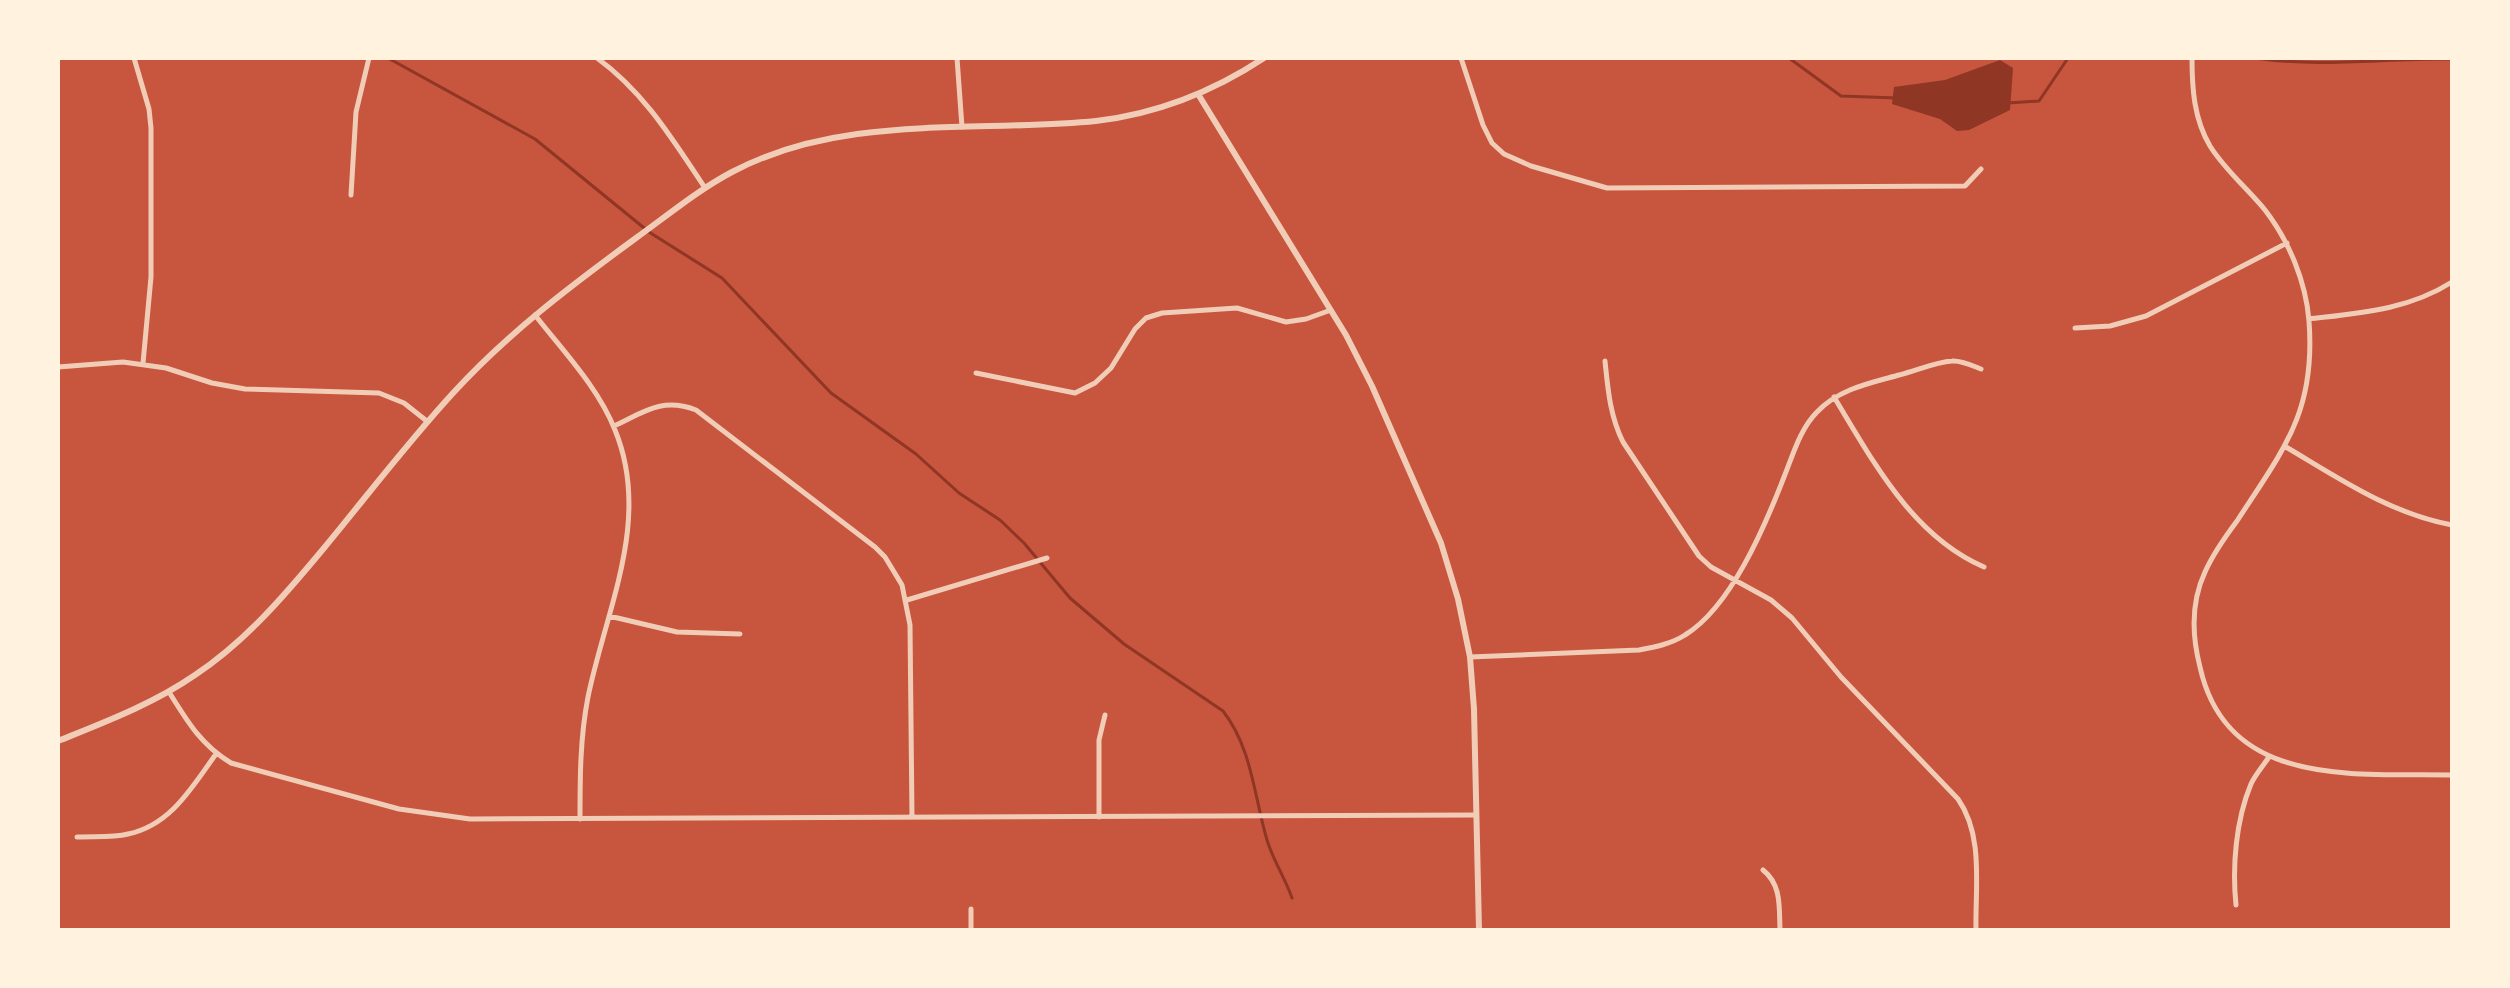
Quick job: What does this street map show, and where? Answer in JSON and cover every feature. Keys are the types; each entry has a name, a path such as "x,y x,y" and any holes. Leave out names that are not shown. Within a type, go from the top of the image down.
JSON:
{"street":[{"path":"134,58 149,109 151,128 151,277 143,363"},
{"path":"351,195 356,112 369,58"},
{"path":"597,58 630,85 650,107 705,188"},
{"path":"957,58 962,127"},
{"path":"58,741 121,716 169,692 220,657 266,615 479,365 535,314 705,188 767,156 808,143 871,133 1097,121 1147,111 1198,94 1264,58"},
{"path":"1461,58 1483,125 1492,143 1504,154 1531,166 1607,188 1965,186 1981,169"},
{"path":"2192,58 2194,100 2210,146 2264,209 2287,243 2301,280 2309,319 2310,353 2298,421 2286,447 2211,560 2199,589 2194,622 2196,653 2209,698 2219,715 2246,742 2269,757 2310,770 2452,775"},
{"path":"1198,94 1332,310 1370,381 1437,531 1458,599 1470,657 1479,930"},
{"path":"2075,328 2110,326 2146,316 2287,243"},
{"path":"2309,319 2383,310 2430,295 2452,282"},
{"path":"976,373 1075,393 1095,383 1111,368 1135,329 1146,318 1162,313 1237,308 1286,322 1332,310"},
{"path":"535,314 594,391 614,426 627,469 631,511 627,547 583,724 580,819"},
{"path":"1470,657 1639,650 1683,636 1702,623 1734,580 1767,521 1803,430 1816,412 1834,397 1856,387 1954,360 1981,369"},
{"path":"1605,361 1611,410 1623,442 1699,556 1711,567 1771,600 1792,618 1841,677 1968,813 1974,837 1976,930"},
{"path":"58,367 101,362 143,363 245,389 379,393 404,403 428,422"},
{"path":"1834,397 1880,473 1903,503 1966,559 1984,567"},
{"path":"614,426 664,404 681,404 696,410 875,547 895,571 907,600 910,625 912,817"},
{"path":"2286,447 2378,502 2427,521 2452,525"},
{"path":"907,600 1047,558"},
{"path":"609,616 677,632 740,634"},
{"path":"169,692 194,733 216,754 247,769 424,814 470,819 1476,815"},
{"path":"1099,817 1099,740 1105,715"},
{"path":"77,837 125,835 156,823 178,805 216,754"},
{"path":"2236,905 2234,886 2242,815 2252,783 2269,757"},
{"path":"1763,870 1774,881 1779,895 1780,930"},
{"path":"971,909 971,930"}],"shaded area":[{"path":"2000,60 2013,68 2010,110 1969,130 1957,131 1940,119 1892,104 1894,87 1945,80"}],"waterway":[{"path":"388,58 535,139 649,232 722,278 831,393 916,454 959,493 1000,520 1024,543 1070,598 1124,644 1223,711 1233,725 1246,756 1267,840 1292,898"},
{"path":"1789,58 1841,96 1897,98"},
{"path":"2008,103 2039,101 2068,58"},
{"path":"2255,58 2328,62 2452,59"}]}
